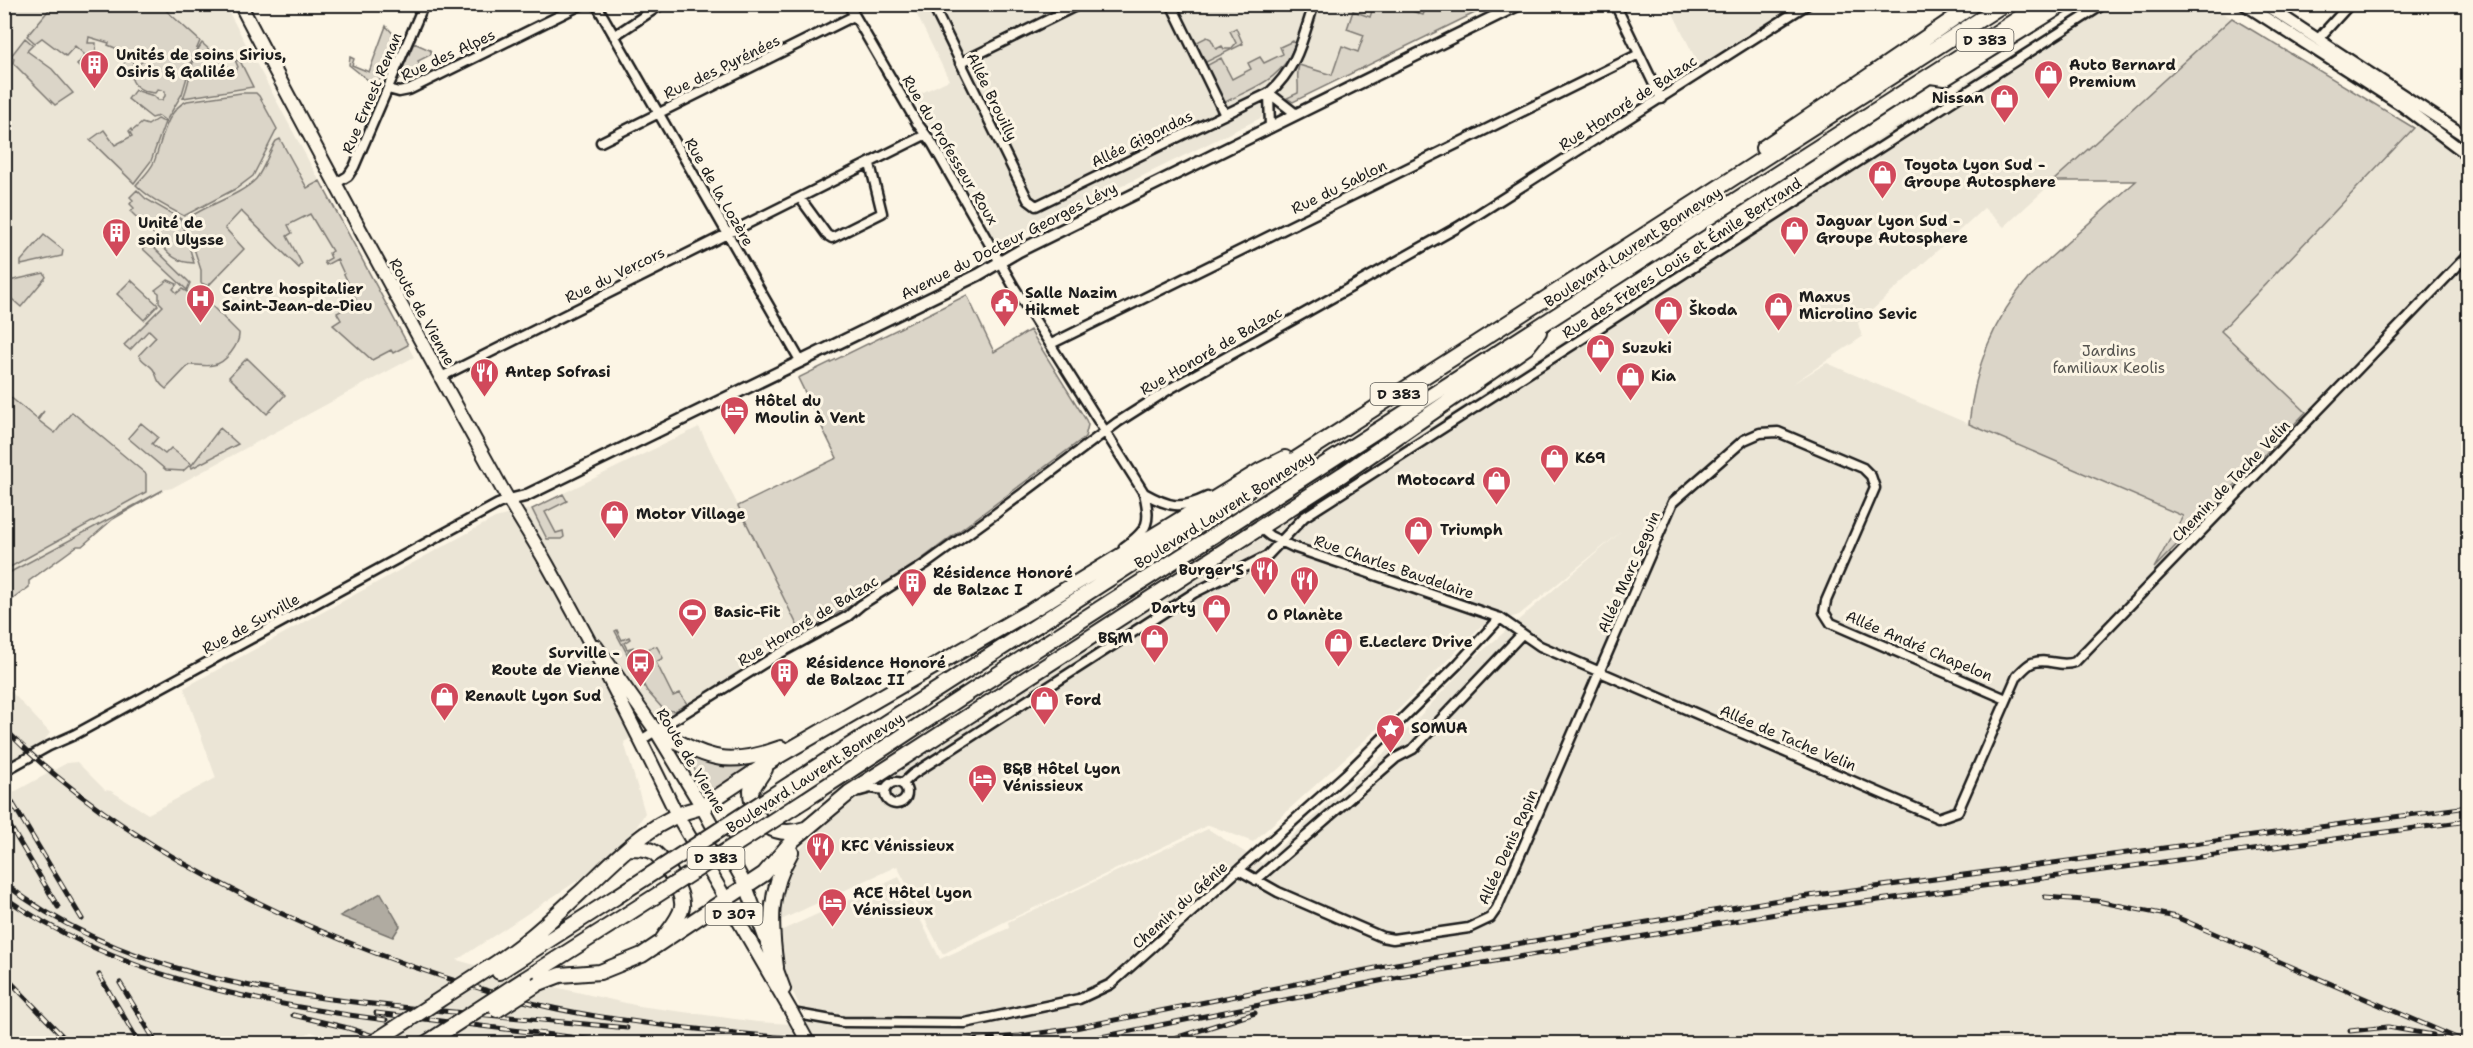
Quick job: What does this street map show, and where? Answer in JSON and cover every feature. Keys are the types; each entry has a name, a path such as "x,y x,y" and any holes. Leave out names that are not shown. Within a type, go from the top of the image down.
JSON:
{"highway":[{"path":"1740,174 1755,154 1975,4"},
{"name":"Boulevard Laurent Bonnevay","path":"388,1044 493,970 616,897 2004,4"},
{"name":"Boulevard Laurent Bonnevay","path":"425,1044 475,1012 532,981 626,915 969,692 2041,4"},
{"path":"1930,76 1945,78 2064,4"},
{"path":"532,981 560,975 607,970 635,959 660,943 726,900 769,868 793,840 830,806 1343,474 1527,347 1546,323"},
{"path":"371,1044 493,970 652,828 677,815 702,807 777,757 1066,590 1261,470 1323,443"},
{"path":"656,731 697,752 725,760 747,759 817,734"},
{"path":"777,757 753,784 751,797 754,810 770,829 784,832 807,828"},
{"path":"776,967 770,929 774,894 784,863 807,828"},
{"path":"628,848 654,852 667,868 680,895 682,904 680,913 660,943"}],"main road":[{"name":"Route de Vienne","path":"240,4 335,184 584,631 677,815 792,1013"},
{"name":"Route de Vienne","path":"584,631 617,673 656,731 746,886 792,1013"},
{"name":"D 307","path":"792,1013 809,1044"}],"street":[{"name":"Rue Ernest Renan","path":"335,184 348,177 354,167 424,4"},
{"name":"Rue des Alpes","path":"388,89 399,92 409,90 583,4"},
{"name":"Rue de la Lozère","path":"596,4 801,362"},
{"path":"614,36 662,4"},
{"name":"Rue du Professeur Roux","path":"848,4 925,135 932,143 1000,262 1104,433 1144,493 1149,514 1144,529 1126,546 1066,590"},
{"name":"Allée Brouilly","path":"932,4 1028,200"},
{"path":"960,63 1080,4"},
{"path":"1171,4 1224,113"},
{"path":"1270,128 1269,93 1284,79 1295,62 1314,4"},
{"name":"Avenue du Docteur Georges Lévy","path":"509,500 525,496 597,462 801,362 1520,4"},
{"path":"1614,4 1661,99"},
{"name":"Rue Honoré de Balzac","path":"640,740 777,655 848,616 861,605 927,563 1104,433 1173,387 1502,200 1808,4"},
{"name":"Rue des Frères Louis et Émile Bertrand","path":"902,784 913,774 1194,593 1267,556 1304,517 2104,4"},
{"path":"2244,4 2315,43 2469,138"},
{"path":"2264,4 2469,154"},
{"path":"2315,43 2350,4"},
{"name":"Rue des Pyrénées","path":"601,142 854,16"},
{"name":"Rue du Sablon","path":"1051,344 1639,54"},
{"path":"1269,93 1296,114"},
{"name":"Allée Gigondas","path":"1028,200 1036,206 1041,204 1269,93"},
{"name":"Rue du Vercors","path":"441,377 925,135"},
{"path":"801,198 827,235 832,238 882,213 870,164"},
{"name":"Chemin de Tache Velin","path":"2006,699 2017,676 2032,663 2052,661 2066,665 2075,662 2469,255"},
{"name":"Allée André Chapelon","path":"1778,432 1863,468 1871,476 1875,488 1826,601 1824,612 1831,623 2006,699"},
{"name":"Allée Marc Seguin","path":"1600,671 1673,502 1744,440 1760,433 1778,432"},
{"path":"1144,493 1164,504 1190,504 1261,470"},
{"name":"Rue de Surville","path":"4,771 509,500"},
{"name":"Rue Charles Baudelaire","path":"1260,528 1280,542 1500,618"},
{"name":"Allée de Tache Velin","path":"1500,618 1540,646 1938,818 1958,811 2006,699"},
{"name":"Chemin du Génie","path":"792,1013 843,1022 965,1023 1079,999 1111,984 1346,774 1457,665 1500,618"},
{"path":"1256,880 1396,758 1413,749 1522,634"},
{"name":"Allée Denis Papin","path":"1239,870 1278,892 1382,937 1403,939 1480,925 1490,918 1497,908 1600,671"},
{"path":"830,806 864,789 885,790 892,783 902,784 906,789 906,797 899,804 888,801 885,790"}],"shaded area":[{"name":"Centre hospitalier Saint-Jean-de-Dieu","path":"5,5 225,5 414,357 172,488 163,490 139,503 113,519 82,546 77,546 29,581 29,587 5,605"},
{"path":"912,5 1491,5 1008,242 995,238 913,97 949,80"},
{"path":"1669,5 1795,5 1699,66"},
{"path":"2109,5 2206,5 2232,18 2004,227 1984,208 1858,323 1862,337 1792,384 1827,363 2183,516 2156,565 2306,412 2221,332 2424,118 2468,149 2468,1043 2050,1044 2047,1037 2035,1044 349,1044 311,1032 287,1044 5,1044 5,797 67,763 77,762 105,790 111,791 148,814 216,778 184,688 495,518 533,508 699,427 802,635 624,742 645,813 636,828 586,875 457,960 550,986 639,1006 757,1022 809,1025 781,968 776,933 899,877 940,959 1009,928 1008,922 1208,829 1262,863 1390,748 1473,659 1622,531 1519,615 1480,627 1401,707 1253,842 1209,825 1004,922 943,954 897,866 781,920 783,890 800,849 822,827 881,780 1979,74"},
{"path":"4,684 50,733 44,741 5,763"},
{"path":"381,893 400,926 393,937 340,916"}],"green space":[{"path":"159,4 200,41 182,94 166,121 159,116 152,118 128,99 135,90 154,96 158,100 162,100 165,96 165,91 158,89 155,93 150,92 134,83 132,69 143,61 141,54 134,55 132,58 134,63 128,74 121,71 126,56 119,53 120,50 108,45 109,43 89,37 88,43 96,43 95,62 98,63 98,75 93,74 90,78 77,65 85,55 75,46 66,56 42,38 35,43 27,36 53,5"},
{"path":"1374,5 1396,5 1423,15 1427,5 1491,5 1293,102 1287,98 1298,93 1299,65 1332,75 1342,46 1358,52 1364,35 1347,29 1353,11 1370,17"},
{"name":"Jardins familiaux Keolis","path":"2232,18 2414,128 2221,331 2306,412 2154,568 2183,516 1969,424 1981,363 1996,326 2006,309 2031,275 2136,181 2053,181"},
{"path":"386,26 398,39 379,82 368,80 349,65 350,57 354,59 352,65 369,72"},
{"path":"1236,28 1243,44 1204,63 1195,43 1207,37 1211,39 1216,49 1222,46 1224,49 1231,49 1236,43 1230,31"},
{"path":"25,38 33,45 27,51 52,69 73,93 55,105 13,63 14,58 11,56"},
{"path":"1293,41 1295,44 1290,56 1275,74 1256,87 1223,103 1217,95 1220,93 1206,66 1221,58 1232,79 1251,69 1248,63 1260,57 1264,63 1283,54 1280,47"},
{"path":"202,43 234,72 238,67 235,60 240,61 253,87 183,98 195,56"},
{"path":"414,43 430,50 432,54 418,61 424,73 404,82 399,77"},
{"path":"256,93 259,96 277,129 253,176 237,188 184,216 153,199 136,185 152,165 169,119 180,105 187,101"},
{"path":"157,119 165,122 151,161 134,183 90,140 104,130 115,145 132,136 129,131 131,129 132,131 142,123 148,125"},
{"path":"280,139 307,188 320,181 408,345 393,353 391,350 372,360 333,325 341,320 337,313 357,302 337,259 326,265 324,262 331,258 329,253 332,251 310,214 288,225 292,233 287,236 302,264 299,268 241,211 225,228 244,249 208,286 201,283 201,270 187,227 191,222 190,217 250,185 259,175 276,141"},
{"path":"137,190 146,199 181,219 194,263 187,263 172,256 154,238 156,236 131,212 134,208 130,204 133,200 130,197"},
{"path":"44,235 63,250 62,256 21,265 21,261"},
{"path":"151,245 190,283 187,290 143,249"},
{"path":"44,273 46,277 21,307 5,293 5,284 9,281"},
{"path":"131,280 158,305 144,320 117,294"},
{"path":"168,280 177,284 173,289 177,293 182,289 191,294 195,289 239,333 239,337 227,357 218,364 189,365 166,389 158,381 153,369 139,355 156,337 149,330 130,350 124,345 163,306 159,302 159,293 155,290"},
{"path":"967,295 994,352 1030,330 1086,420 1088,425 1085,437 899,576 802,635 738,506 837,458 798,378"},
{"path":"247,358 285,395 267,414 229,377"},
{"path":"4,392 37,419 44,411 38,420 55,433 72,412 146,474 146,492 5,570"},
{"path":"141,423 158,437 152,444 165,454 171,448 191,464 183,471 166,470 128,438"},
{"path":"220,428 238,444 192,468 191,466"},
{"path":"163,490 113,519 82,546 77,546 29,581 29,587 5,605 5,575"},
{"path":"563,494 567,501 545,512 556,533 563,531 564,537 547,539 532,509"},
{"path":"617,630 622,640 629,637 630,639 624,643 627,649 634,647 628,651 631,657 640,653 644,660 650,657 647,650 653,646 657,647 663,658 656,662 673,696 680,693 687,704 675,711 664,710 647,691 615,631"},
{"path":"685,752 728,764 757,762 726,789 717,810"}],"railway":[{"path":"4,728 57,776 115,820 179,861 246,897 316,929 386,957 456,981 560,1010 669,1026 757,1035 904,1044"},
{"path":"4,789 82,919"},
{"path":"924,1044 1020,1036 1075,1028 1396,964 1779,900 2468,807"},
{"path":"4,816 58,907"},
{"path":"1066,1044 1399,977 1782,913 2468,821"},
{"path":"4,883 49,914 96,939 198,974 250,986 357,1002 627,1028"},
{"path":"4,897 47,924 93,947 187,982 286,1005 386,1020"},
{"path":"2045,897 2097,901 2176,917 2468,1043"},
{"path":"4,975 70,1044"},
{"path":"99,975 140,1044"},
{"path":"120,983 157,1044"},
{"path":"376,1013 627,1044"},
{"path":"1156,1044 1255,1013"},
{"path":"293,1015 348,1028 399,1044"},
{"path":"2350,1031 2388,1027 2433,1035"}],"place":[{"name":"Unités de soins Sirius, Osiris & Galilée","path":"95,90"},
{"name":"Auto Bernard Premium","path":"2048,100"},
{"name":"Nissan","path":"2005,124"},
{"name":"Toyota Lyon Sud - Groupe Autosphere","path":"1883,200"},
{"name":"Jaguar Lyon Sud - Groupe Autosphere","path":"1795,256"},
{"name":"Unité de soin Ulysse","path":"117,258"},
{"name":"Centre hospitalier Saint-Jean-de-Dieu","path":"201,324"},
{"name":"Salle Nazim Hikmet","path":"1004,328"},
{"name":"Maxus Microlino Sevic","path":"1778,332"},
{"name":"Škoda","path":"1668,336"},
{"name":"Suzuki","path":"1601,374"},
{"name":"Antep Sofrasi","path":"484,398"},
{"name":"Kia","path":"1630,402"},
{"name":"Hôtel du Moulin à Vent","path":"734,436"},
{"name":"K69","path":"1554,484"},
{"name":"Motocard","path":"1496,506"},
{"name":"Motor Village","path":"615,540"},
{"name":"Triumph","path":"1419,556"},
{"name":"Burger'S","path":"1265,596"},
{"name":"O Planète","path":"1305,606"},
{"name":"Résidence Honoré de Balzac I","path":"912,608"},
{"name":"Darty","path":"1217,634"},
{"name":"Basic-Fit","path":"693,638"},
{"name":"B&M","path":"1154,664"},
{"name":"E.Leclerc Drive","path":"1338,668"},
{"name":"Surville - Route de Vienne","path":"641,688"},
{"name":"Résidence Honoré de Balzac II","path":"785,698"},
{"name":"Renault Lyon Sud","path":"444,722"},
{"name":"Ford","path":"1044,726"},
{"name":"SOMUA","path":"1390,754"},
{"name":"B&B Hôtel Lyon Vénissieux","path":"982,804"},
{"name":"KFC Vénissieux","path":"820,872"},
{"name":"ACE Hôtel Lyon Vénissieux","path":"832,928"}]}
